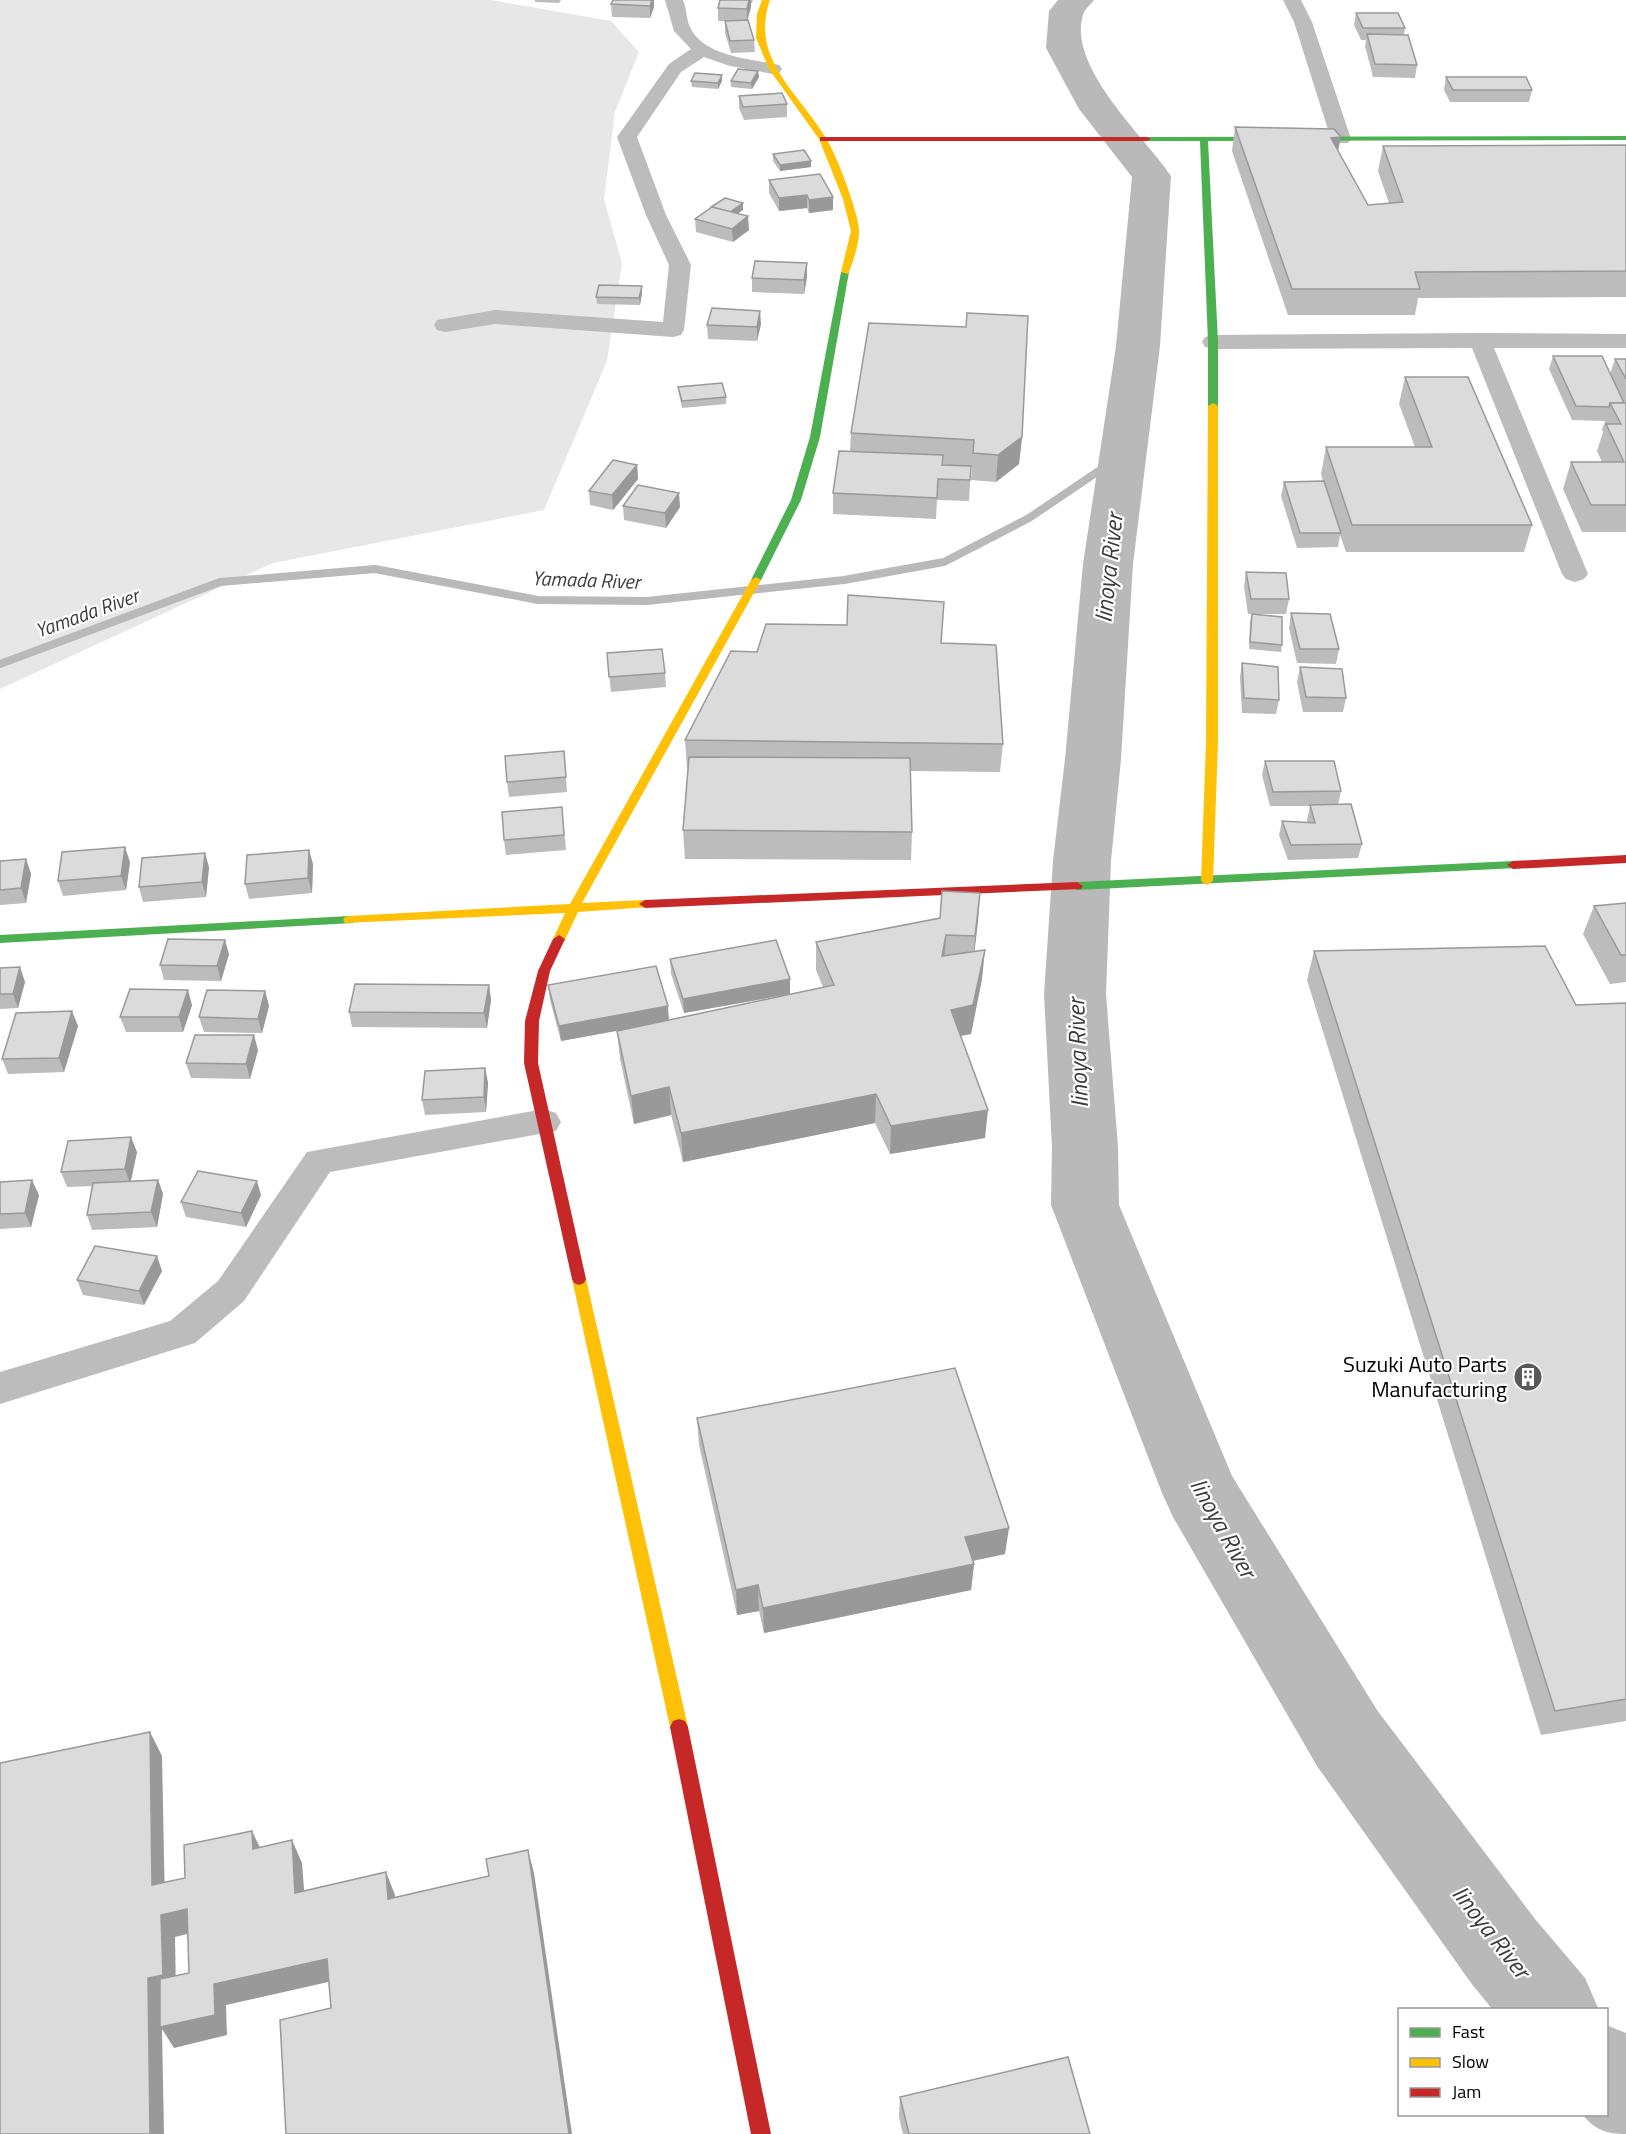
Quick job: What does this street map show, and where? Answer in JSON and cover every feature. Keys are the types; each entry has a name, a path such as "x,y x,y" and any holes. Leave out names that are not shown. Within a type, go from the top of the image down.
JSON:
{"street":[{"path":"674,0 680,10 682,29 702,50 743,64 773,69"},
{"path":"761,2134 686,1757 531,1063 532,1021 544,971 574,907 742,608 796,500 815,437 844,275 855,231 847,199 824,139 773,69 760,38 761,14 766,0"},
{"path":"1292,0 1303,22 1341,139"},
{"path":"445,326 495,317 672,330 680,265 656,215 627,137 675,68 702,50"},
{"path":"824,139 1626,138"},
{"path":"1204,140 1213,342 1212,731 1208,880"},
{"path":"1480,340 1575,574"},
{"path":"1213,342 1626,341"},
{"path":"0,939 574,907 1025,889 1626,859"},
{"path":"0,1388 182,1332 231,1291 320,1161 544,1122"}],"shaded area":[{"path":"0,0 491,0 611,21 639,52 615,112 604,199 622,263 607,361 544,510 273,563 0,689"}],"building":[{"path":"613,0 652,0 650,6 611,4"},
{"path":"720,0 749,0 747,9 718,8"},
{"path":"1356,13 1398,13 1405,28 1363,28"},
{"path":"748,20 754,40 730,41 725,21"},
{"path":"1367,34 1408,35 1417,65 1375,64"},
{"path":"738,69 758,71 751,83 731,81"},
{"path":"695,73 722,75 718,83 691,81"},
{"path":"1446,77 1526,77 1532,90 1453,90"},
{"path":"782,93 787,104 743,107 739,96"},
{"path":"1235,127 1334,129 1341,137 1331,138 1368,205 1403,202 1383,146 1626,145 1626,271 1415,272 1420,289 1292,289"},
{"path":"804,150 811,161 780,165 773,154"},
{"path":"820,174 833,197 809,200 807,195 779,198 769,180"},
{"path":"725,198 743,203 730,212 711,207"},
{"path":"712,207 748,216 732,229 695,219"},
{"path":"755,261 807,263 804,280 752,278"},
{"path":"599,285 642,286 639,298 596,297"},
{"path":"712,308 760,311 757,327 707,325"},
{"path":"967,313 1028,316 1022,437 998,455 973,453 974,440 851,433 869,323 966,327"},
{"path":"1553,356 1602,356 1624,403 1610,403 1609,407 1576,406"},
{"path":"1615,359 1626,359 1626,379"},
{"path":"1405,377 1468,377 1532,525 1352,525 1326,447 1432,447"},
{"path":"722,383 726,397 682,401 678,387"},
{"path":"1610,403 1626,403 1626,505 1591,505 1571,462 1624,462 1606,424 1621,424"},
{"path":"839,451 943,455 942,465 971,466 970,480 938,479 937,498 833,493"},
{"path":"613,460 637,465 612,495 589,491"},
{"path":"1324,481 1341,533 1300,533 1284,482"},
{"path":"638,485 679,493 665,513 623,506"},
{"path":"1246,572 1286,573 1289,599 1251,599"},
{"path":"848,595 944,602 941,643 996,645 1003,744 685,740 731,651 757,652 766,624 847,625"},
{"path":"1291,613 1330,614 1339,649 1300,649"},
{"path":"1252,614 1282,617 1282,645 1250,642"},
{"path":"662,649 665,673 609,677 607,653"},
{"path":"1242,663 1278,667 1279,700 1244,698"},
{"path":"1300,667 1342,669 1346,698 1306,697"},
{"path":"564,751 566,777 507,782 505,756"},
{"path":"689,757 910,758 912,832 683,830"},
{"path":"1265,761 1334,761 1341,791 1273,792"},
{"path":"1351,804 1362,844 1291,845 1282,821 1315,823 1310,805"},
{"path":"562,807 564,835 504,840 502,812"},
{"path":"125,847 121,876 58,881 62,852"},
{"path":"309,850 308,878 245,884 247,855"},
{"path":"205,853 202,882 139,887 142,858"},
{"path":"26,859 21,888 0,890 0,861"},
{"path":"942,891 980,893 975,936 946,935 942,956 985,950 973,1005 951,1010 988,1110 891,1126 876,1094 681,1133 669,1087 631,1096 617,1031 834,985 816,942 940,918"},
{"path":"1626,903 1626,955 1621,955 1594,906"},
{"path":"168,939 225,940 217,966 160,965"},
{"path":"776,940 790,979 683,999 670,959"},
{"name":"Suzuki Auto Parts Manufacturing","path":"1545,946 1576,1005 1626,1003 1626,1699 1555,1711 1314,951"},
{"path":"656,966 668,1006 559,1026 548,985"},
{"path":"20,967 13,994 0,994 0,968"},
{"path":"355,984 489,985 484,1013 349,1012"},
{"path":"130,989 188,990 179,1017 120,1017"},
{"path":"207,990 265,991 258,1019 199,1017"},
{"path":"72,1011 59,1058 2,1059 16,1013"},
{"path":"195,1035 254,1035 246,1064 186,1063"},
{"path":"485,1068 484,1097 422,1100 425,1071"},
{"path":"131,1137 125,1169 61,1172 68,1141"},
{"path":"198,1171 257,1181 241,1213 181,1202"},
{"path":"32,1180 25,1213 0,1214 0,1182"},
{"path":"158,1180 151,1212 87,1215 93,1183"},
{"path":"95,1246 157,1256 139,1291 77,1280"},
{"path":"955,1368 1009,1528 965,1537 974,1564 763,1608 758,1585 736,1590 697,1418"},
{"path":"150,1732 152,1885 185,1878 184,1845 252,1831 253,1849 292,1840 295,1893 386,1872 388,1899 489,1876 486,1859 528,1850 569,2134 286,2134 280,2020 331,2008 327,1959 214,1984 215,2015 160,2027 160,1979 189,1973 187,1909 161,1915 163,1975 148,1978 150,2134 0,2134 0,1763"},
{"path":"1068,2057 1090,2134 909,2134 900,2097"}],"waterway":[{"name":"Iinoya River","path":"1077,0 1066,11 1064,48 1097,109 1152,176 1138,346 1108,564 1093,759 1082,861 1075,994 1085,1147 1085,1205 1200,1493 1347,1738 1503,1951 1551,2008"},
{"name":"Yamada River","path":"0,664 220,582 375,569 538,600 647,601 844,580 944,562 1029,518 1121,456"},
{"name":"Iinoya River","path":"1608,2073 1626,2094"}],"traffic: fast":[{"path":"1147,139 1626,138"},
{"path":"1204,140 1213,342 1213,406"},
{"path":"756,580 796,500 815,437 845,272"},
{"path":"1077,886 1513,865"},
{"path":"0,939 349,920"}],"traffic: slow":[{"path":"766,0 761,14 760,38 773,69 823,139 847,199 855,231 845,272"},
{"path":"1207,881 1212,743 1213,406"},
{"path":"559,939 574,907 756,580"},
{"path":"349,920 645,904"},
{"path":"579,1279 679,1727"}],"traffic: jam":[{"path":"823,139 1147,139"},
{"path":"1513,865 1626,859"},
{"path":"645,904 1077,886"},
{"path":"559,939 544,971 532,1021 531,1063 579,1279"},
{"path":"679,1727 761,2134"}],"place":[{"name":"Suzuki Auto Parts Manufacturing","path":"1528,1377"}]}
